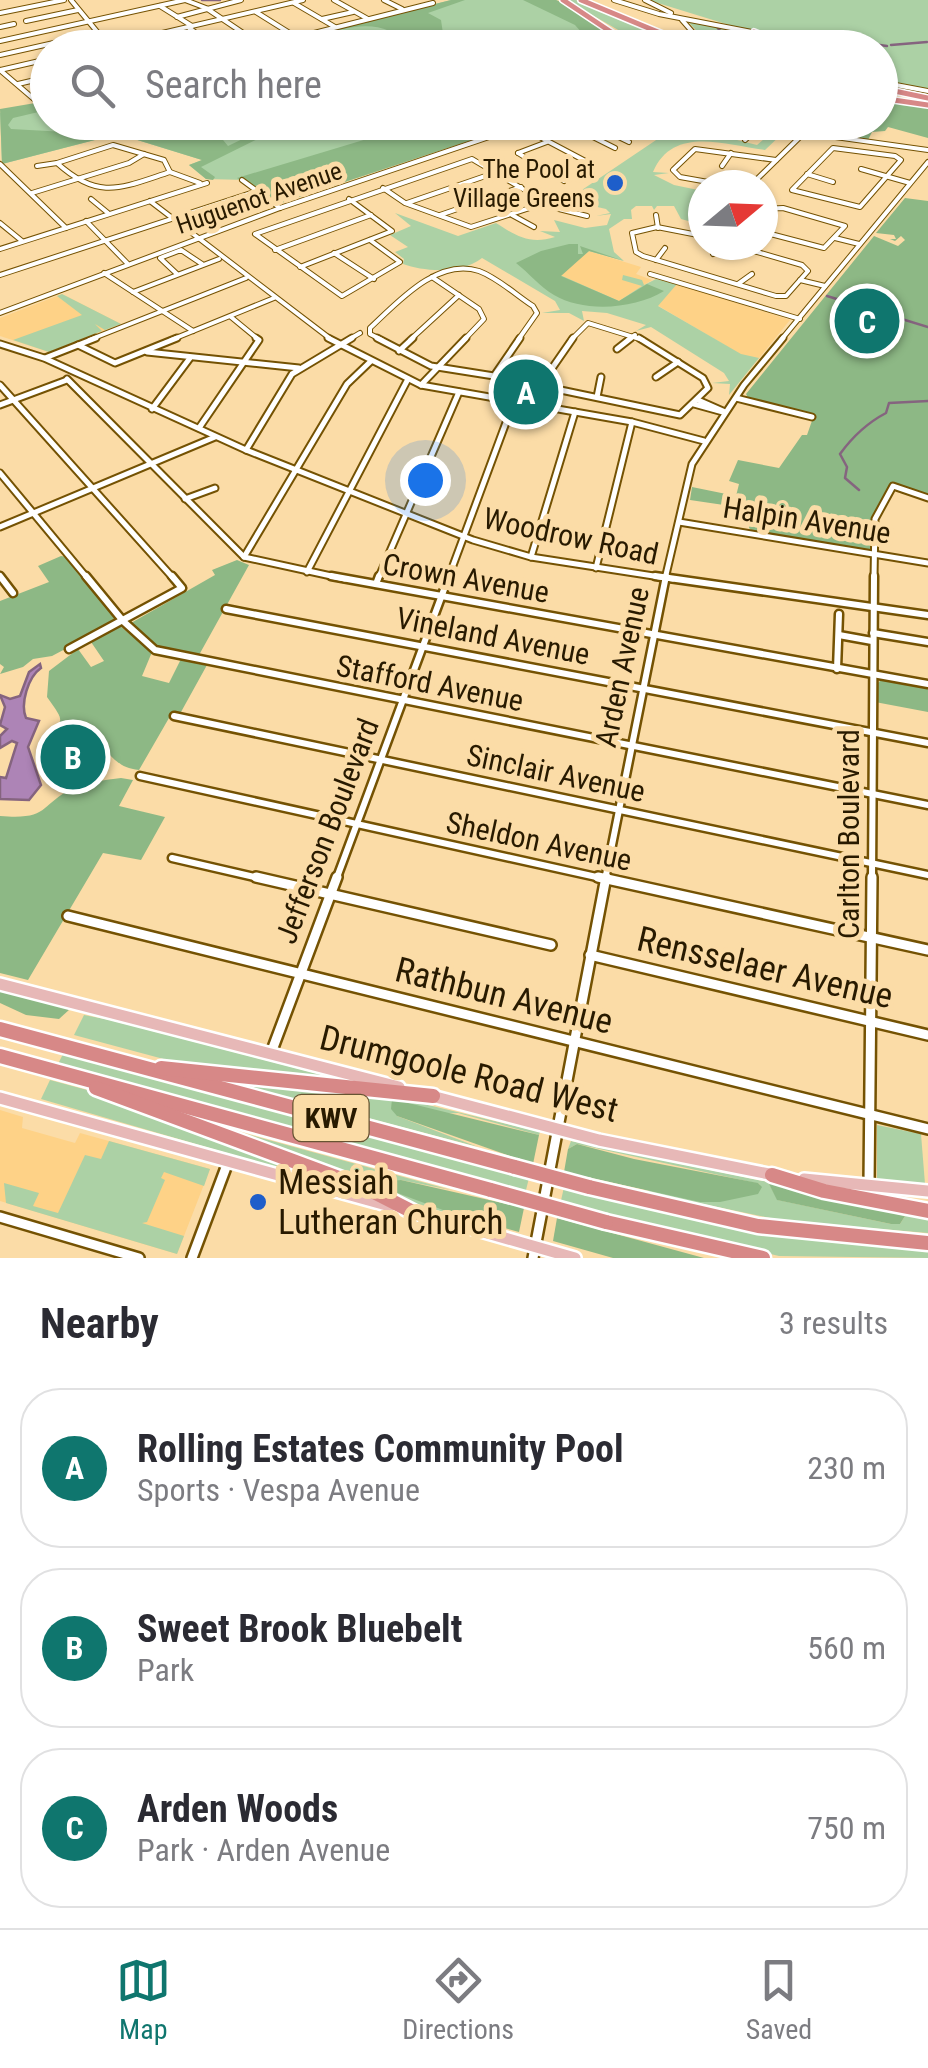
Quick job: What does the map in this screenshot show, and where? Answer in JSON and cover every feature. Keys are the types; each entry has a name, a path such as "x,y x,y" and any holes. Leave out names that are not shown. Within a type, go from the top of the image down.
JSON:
{"highway":[{"path":"562,0 608,30"},
{"path":"581,0 657,30"},
{"path":"592,0 660,30"},
{"path":"898,94 928,99"},
{"name":"KWV","path":"0,1029 589,1187 758,1226 928,1243"},
{"name":"KWV","path":"0,1056 606,1222 763,1258"},
{"path":"147,1068 433,1096"},
{"path":"63,1073 366,1188 416,1213"},
{"path":"772,1175 824,1191 928,1212"}],"main road":[{"name":"Drumgoole Road West","path":"0,984 557,1129 772,1175 928,1191"},
{"path":"0,1098 416,1213 534,1252 575,1258"}],"street":[{"path":"33,0 37,6"},
{"path":"0,6 2,12 64,0"},
{"path":"71,0 96,30"},
{"path":"49,30 185,0 238,30"},
{"path":"177,17 241,0"},
{"path":"264,0 275,6"},
{"path":"176,30 300,0"},
{"path":"334,0 368,19"},
{"path":"384,0 404,10"},
{"path":"614,0 744,30"},
{"path":"323,30 431,1"},
{"path":"624,4 636,6 644,1"},
{"path":"644,1 672,16 687,30"},
{"path":"644,1 678,17 691,30"},
{"path":"233,2 284,30"},
{"path":"292,2 335,27"},
{"path":"159,6 194,30"},
{"path":"26,21 79,10"},
{"path":"322,19 354,12"},
{"path":"0,27 14,24"},
{"path":"0,41 30,34"},
{"path":"0,55 30,48"},
{"path":"0,70 30,63"},
{"path":"0,70 30,96"},
{"path":"17,85 30,82"},
{"path":"898,94 928,99"},
{"name":"Huguenot Avenue","path":"0,313 319,194 482,140"},
{"path":"544,140 591,164"},
{"path":"598,140 615,148"},
{"path":"625,140 629,142"},
{"path":"766,170 798,140"},
{"path":"850,140 928,150"},
{"path":"548,142 518,153 564,181"},
{"path":"38,166 113,145 164,160 170,172"},
{"path":"836,148 899,158 887,178 862,206 856,207 792,190 805,173 828,150 836,148"},
{"path":"688,178 673,170 692,149 776,160"},
{"path":"722,166 731,153"},
{"path":"32,194 144,154"},
{"path":"427,159 442,169"},
{"path":"370,240 400,260 346,296 298,268 255,234 349,199 479,160 546,202 587,216"},
{"name":"Arden Avenue","path":"534,1252 652,636 687,481 704,441 724,412 928,162"},
{"path":"0,249 201,184 170,172 111,188 88,188 57,163"},
{"path":"0,164 66,228"},
{"path":"860,169 910,184"},
{"path":"406,203 498,172"},
{"path":"805,173 833,182"},
{"path":"0,179 12,175"},
{"path":"242,180 280,208"},
{"path":"439,216 521,187"},
{"path":"383,188 406,203 474,227 546,202"},
{"path":"0,275 257,191"},
{"path":"319,194 333,205"},
{"path":"91,199 108,214"},
{"path":"298,268 392,231 349,199"},
{"path":"150,201 195,240 338,346 421,385 632,422 704,441"},
{"path":"778,208 845,226 821,248 778,236"},
{"path":"511,214 534,228"},
{"path":"274,250 371,215"},
{"path":"656,215 658,228"},
{"path":"86,221 128,263"},
{"path":"0,223 23,242"},
{"path":"688,233 658,228 638,228 632,233 636,252 783,297 808,270 778,258"},
{"path":"778,236 788,230"},
{"path":"836,237 860,244"},
{"path":"656,260 664,248"},
{"path":"178,275 159,258 181,250 202,265"},
{"path":"334,253 374,279"},
{"path":"132,292 220,258"},
{"path":"458,268 478,270 533,306 538,314 494,376 438,368 372,337 369,330 404,296 432,278 458,268"},
{"path":"103,273 193,332"},
{"path":"650,274 800,319"},
{"path":"737,285 752,274"},
{"path":"44,358 246,278"},
{"path":"421,385 439,372 438,368 484,319 479,309 432,278"},
{"path":"801,279 826,286"},
{"path":"399,351 459,295"},
{"path":"78,344 110,362 120,361 274,298"},
{"path":"198,428 259,340 230,316"},
{"path":"598,323 635,335 678,362 708,384 686,413 555,390 546,383 546,377 584,324 598,323"},
{"path":"246,450 300,368 360,333"},
{"path":"618,348 635,335"},
{"name":"Woodrow Road","path":"0,344 44,358 246,450 466,538 531,557 928,615"},
{"path":"146,352 300,368"},
{"path":"152,408 191,356"},
{"path":"67,380 244,557 347,384 371,361"},
{"path":"656,377 678,362"},
{"path":"0,405 77,376"},
{"path":"598,397 601,377"},
{"path":"307,572 408,379"},
{"path":"0,385 182,588 69,648"},
{"path":"376,584 459,392"},
{"path":"735,398 812,417"},
{"name":"Jefferson Boulevard","path":"270,1054 514,401"},
{"path":"695,402 724,412"},
{"path":"531,557 574,412"},
{"path":"596,568 632,422"},
{"path":"0,527 148,462 216,437"},
{"name":"Stafford Avenue","path":"0,473 123,621 141,639 165,653 928,805"},
{"name":"Carlton Boulevard","path":"869,1186 871,674 876,514 893,486 928,498"},
{"path":"185,499 215,488"},
{"name":"Halpin Avenue","path":"679,522 928,562"},
{"name":"Crown Avenue","path":"244,557 307,572 928,684"},
{"path":"0,576 13,593"},
{"name":"Vineland Avenue","path":"226,608 928,743"},
{"path":"838,668 839,614"},
{"path":"838,635 928,642"},
{"name":"Sinclair Avenue","path":"174,716 928,875"},
{"name":"Sheldon Avenue","path":"140,776 928,950"},
{"path":"172,858 550,945"},
{"name":"Rathbun Avenue","path":"68,916 928,1129"},
{"name":"Rensselaer Avenue","path":"590,955 928,1035"},
{"path":"192,1258 228,1162"},
{"path":"0,1217 139,1258"}],"shaded area":[{"path":"589,251 641,267 636,274 652,280 619,301 560,276"},
{"path":"677,284 790,320 755,363 657,305"},
{"path":"62,294 121,324 49,352 0,336 0,318"},
{"path":"40,664 29,684 24,706 26,718 39,721 28,747 41,785 29,800 0,799 0,777 6,778 17,743 12,741 0,748 0,736 7,729 0,725 5,707 0,695 10,699 20,696 29,672"},
{"path":"0,1110 23,1117 22,1128 75,1143 80,1133 210,1169 177,1254 0,1201"}],"green space":[{"path":"451,0 556,0 607,30 332,30"},
{"path":"451,0 465,0 428,13 441,20 442,30 359,26 332,30"},
{"path":"523,0 556,0 607,30 579,30"},
{"path":"566,0 576,0 649,30 618,30"},
{"path":"648,0 928,0 928,90 898,84 898,30 745,30"},
{"path":"686,20 742,30 696,30"},
{"path":"30,104 30,114 13,118 8,125 11,129 30,130 30,140 95,140 2,164 0,109"},
{"path":"898,104 928,108 928,138 898,130"},
{"path":"30,105 30,140 95,140 2,164 0,113"},
{"path":"137,140 472,140 281,203 246,180 206,179 189,165 202,160"},
{"path":"137,140 223,140 228,146 241,140 256,140 201,167 215,177 213,180 189,165 202,160"},
{"path":"363,140 472,140 281,203 237,178"},
{"path":"656,140 737,140 757,145 763,140 776,140 765,150 717,142 687,143 673,148 653,172 669,173 654,175 688,188 688,221 681,219 674,206 657,206 654,210 652,206 636,206 631,210 632,219 624,219 609,229 614,252 624,261 589,251 560,275 619,301 642,286 622,280 623,275 642,280 644,285 656,279 677,284 658,306 741,354 759,358 729,395 730,384 712,383 729,381 724,373 651,327 636,331 646,325 607,313 582,311 584,321 569,313 542,313 560,310 555,301 482,258 454,269 422,269 403,264 404,259 395,252 408,247 390,235 411,226 395,213 458,236 496,223 517,235 538,240 555,237 540,231 560,232 554,220 585,228 607,225 611,214 596,216 610,213 567,200"},
{"path":"905,198 928,201 928,496 889,487 872,517 871,548 867,551 753,532 749,528 751,509 690,500 692,487 736,496 739,484 729,481 738,460 779,468 802,435 807,435 814,415 748,398 746,394 874,236 898,246 905,240 901,236 895,241 890,239 896,239 894,235 876,233"},
{"path":"578,244 578,254 583,254 580,246 624,261 589,251 561,276 619,301 647,284 664,291 624,305 580,304 549,292 516,263"},
{"path":"62,294 121,324 105,330 95,324 102,331 49,352 13,340 82,315 57,296"},
{"path":"67,557 118,621 52,656 33,659 23,667 0,674 4,667 0,664 0,601 49,582 38,566"},
{"path":"237,560 249,565 199,655 155,646 131,623 215,575 212,570"},
{"path":"120,626 152,652 142,676 169,683 181,659 207,665 181,712 169,718 139,770 118,763 100,748 57,755 48,746 60,722 47,697 49,671 78,649 91,667 104,661 91,642"},
{"path":"883,678 928,686 928,712 875,702 876,685"},
{"path":"121,778 133,780 119,806 165,817 141,860 103,853 28,980 0,973 0,816 36,814 73,788"},
{"path":"0,991 70,1009 59,1019 26,1015 0,1003"},
{"path":"84,1015 357,1084 212,1072 74,1035"},
{"path":"64,1052 529,1178 525,1194 57,1066"},
{"path":"50,1080 91,1091 316,1175 313,1178 41,1099"},
{"path":"226,1081 395,1097 540,1132 539,1135 458,1113 397,1116 478,1147"},
{"path":"392,1099 539,1135 533,1164 397,1116 391,1109"},
{"path":"877,1125 921,1134 925,1184 877,1179"},
{"path":"218,1126 451,1190 401,1180 370,1183 516,1234 436,1212"},
{"path":"109,1141 210,1169 204,1186 164,1172 161,1178 165,1180 147,1222 142,1223 184,1236 177,1254 6,1203 4,1183 39,1193 33,1206 58,1213 85,1155 101,1159"},
{"path":"571,1141 768,1182 778,1200 891,1224 900,1224 905,1216 808,1195 802,1190 928,1216 928,1233 785,1221 641,1191 717,1200 745,1194 760,1184 577,1144 568,1149"},
{"path":"577,1144 762,1187 758,1194 700,1202 564,1172 568,1149"},
{"path":"401,1180 524,1208 519,1232 451,1213 368,1182"},
{"path":"768,1182 905,1216 900,1224 891,1224 777,1200"},
{"path":"564,1187 750,1232 928,1250 928,1258 779,1256 560,1205"},
{"path":"557,1218 704,1258 613,1258 553,1241"}],"waterway":[{"path":"202,0 220,0"},
{"path":"898,44 927,42"},
{"path":"827,296 928,327"},
{"path":"859,490 845,478 847,467 840,454 845,447 886,413 889,403 928,401"}],"place":[{"name":"The Pool at Village Greens","path":"615,183"},
{"name":"Arden Woods","path":"867,321"},
{"name":"Rolling Estates Community Pool","path":"526,392"},
{"name":"Sweet Brook Bluebelt","path":"73,757"},
{"name":"Messiah Lutheran Church","path":"258,1202"}]}
